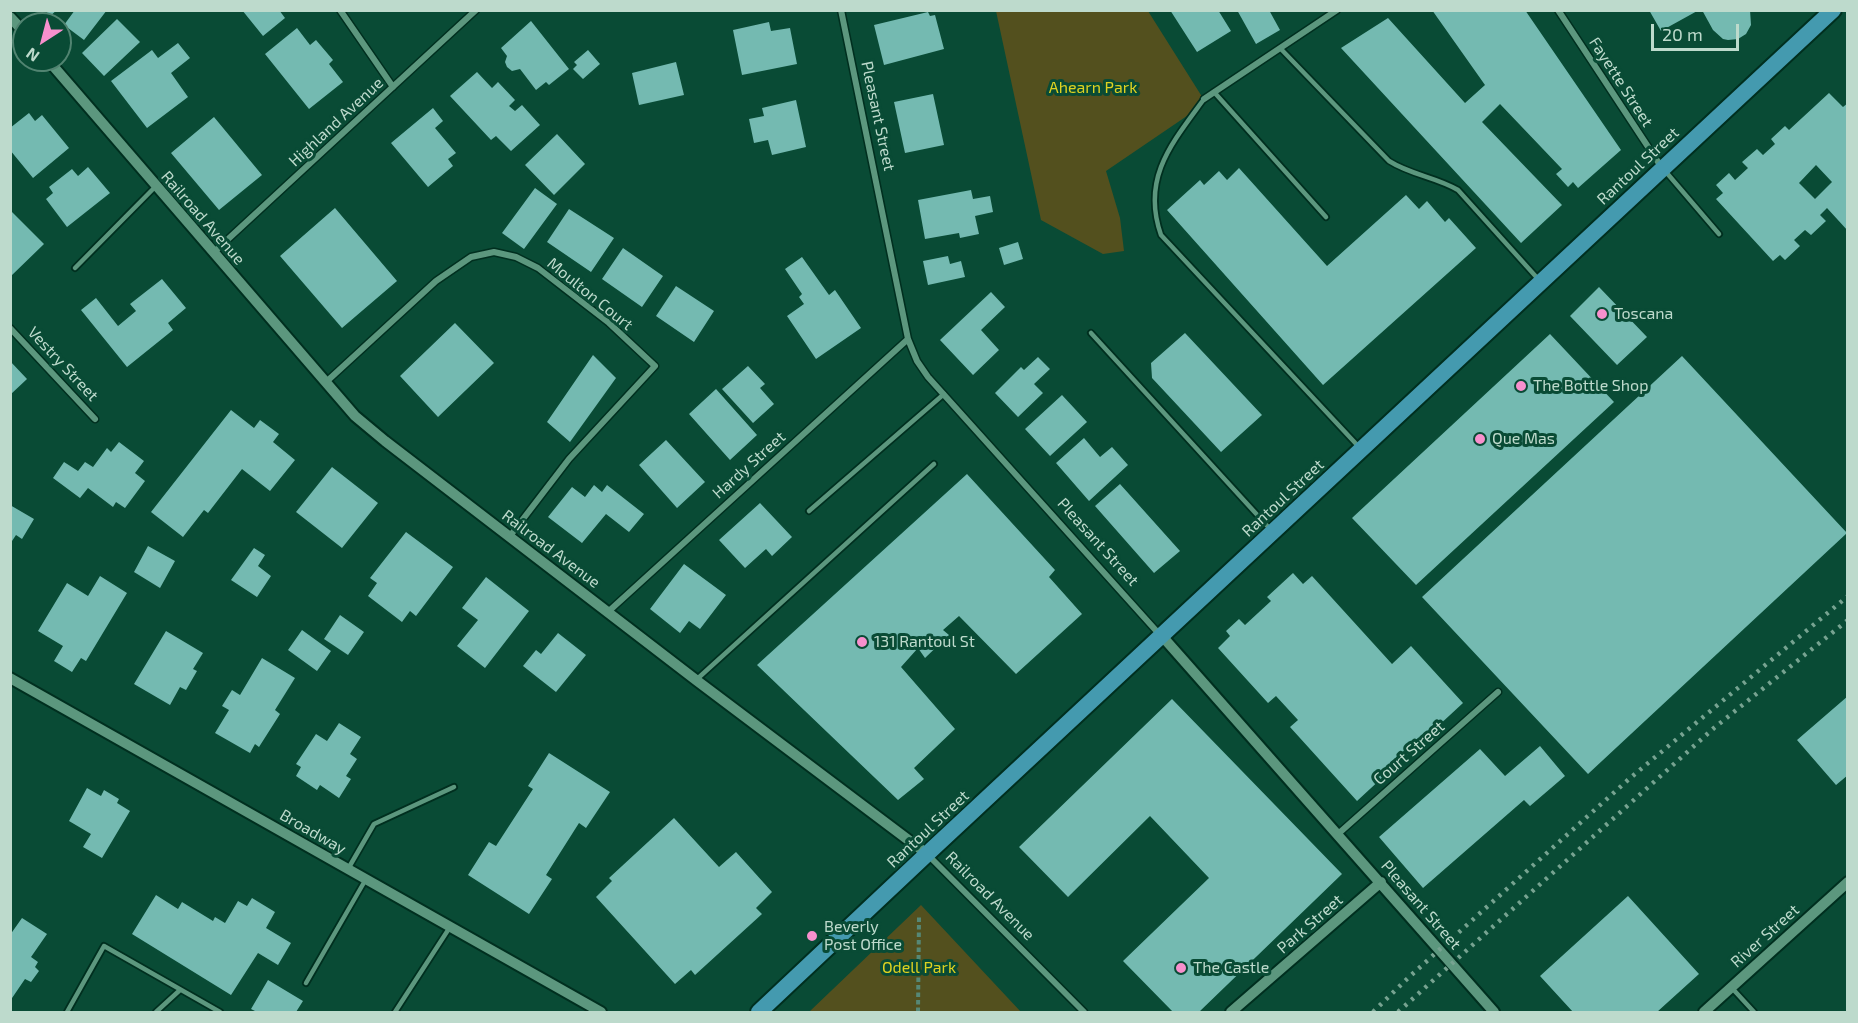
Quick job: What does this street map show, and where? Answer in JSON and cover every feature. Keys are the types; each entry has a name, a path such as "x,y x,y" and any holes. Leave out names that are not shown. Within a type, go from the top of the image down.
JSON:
{"highway":[{"name":"Rantoul Street","path":"759,1012 1833,10"}],"street":[{"path":"340,10 393,87"},
{"name":"Highland Avenue","path":"213,253 476,10"},
{"name":"Pleasant Street","path":"841,10 908,339 917,361 1494,1012"},
{"path":"1204,99 1337,10"},
{"name":"Fayette Street","path":"1558,10 1662,168"},
{"name":"Railroad Avenue","path":"58,72 355,416 696,680 927,854 1084,1012"},
{"name":"Moulton Court","path":"325,383 436,281 471,257 494,252 516,257 538,268 609,323 655,366 569,459 510,536"},
{"name":"Vestry Street","path":"10,327 95,419"},
{"name":"Hardy Street","path":"609,612 908,339"},
{"name":"Broadway","path":"10,678 601,1012"},
{"name":"Court Street","path":"1338,834 1498,692"},
{"name":"Park Street","path":"1231,1012 1381,882"},
{"name":"River Street","path":"1704,1012 1848,882"}],"lane":[{"path":"1280,48 1389,161 1402,169 1444,182 1458,190 1541,282"},
{"path":"1214,92 1326,217"},
{"path":"1204,99 1170,146 1159,174 1154,195 1155,216 1161,236 1361,450"},
{"path":"1662,168 1719,234"},
{"path":"75,268 156,186"},
{"path":"1091,333 1273,532"},
{"path":"808,510 944,394"},
{"path":"696,680 934,464"},
{"path":"348,869 374,824 454,786"},
{"path":"306,983 366,879"},
{"path":"395,1012 450,927"},
{"path":"67,1012 104,946 220,1012"},
{"path":"1731,987 1754,1012"},
{"path":"156,1012 180,990"}],"path":[{"path":"918,1012 919,917"}],"green space":[{"name":"Ahearn Park","path":"996,11 1148,11 1206,103 1106,171 1120,218 1124,251 1103,254 1041,220"},
{"name":"Odell Park","path":"921,905 1021,1012 809,1012"}],"building":[{"path":"75,10 107,10 84,40 72,31 72,14"},
{"path":"242,10 279,10 285,18 263,36"},
{"path":"1170,10 1218,10 1231,31 1197,52"},
{"path":"1237,10 1269,10 1280,30 1256,44"},
{"path":"1432,10 1525,10 1621,150 1578,188 1573,182 1568,187 1556,174 1562,169 1500,104 1482,122 1562,205 1521,243 1341,48 1388,18 1465,103 1485,85"},
{"path":"1649,10 1699,10 1661,31"},
{"path":"1702,10 1750,10 1751,25 1746,34 1738,39 1723,39 1713,30"},
{"path":"928,12 930,16 935,15 944,49 884,65 874,25"},
{"path":"117,19 140,42 104,76 82,53"},
{"path":"531,21 569,69 549,85 546,82 536,90 520,69 512,71 507,67 505,62 507,56 501,48"},
{"path":"769,22 771,31 790,28 797,64 742,75 733,30"},
{"path":"297,28 310,45 316,40 333,60 329,64 343,82 309,109 265,54"},
{"path":"178,43 190,58 171,73 188,97 147,128 111,81 152,50 158,58"},
{"path":"588,50 600,64 583,79 573,69 577,65 574,62"},
{"path":"676,62 684,95 639,105 632,73"},
{"path":"477,72 492,88 498,82 515,100 509,106 515,111 522,105 540,125 511,151 496,136 491,140 450,96"},
{"path":"1829,93 1843,107 1848,103 1848,231 1827,208 1820,215 1826,221 1811,235 1805,230 1794,240 1800,246 1785,260 1780,255 1773,261 1716,199 1723,193 1716,185 1729,173 1735,180 1748,168 1742,162 1757,149 1763,155 1775,144 1771,139 1785,126 1789,130","holes":["1816,165 1832,182 1815,199 1799,183"]},
{"path":"933,94 944,145 905,153 894,102"},
{"path":"796,100 806,147 772,155 768,140 754,143 749,119 764,116 762,108"},
{"path":"433,108 443,121 435,128 456,153 448,159 453,166 428,187 391,143"},
{"path":"29,113 35,121 42,115 69,148 33,178 10,150 10,128"},
{"path":"214,117 262,175 219,210 171,153"},
{"path":"557,134 585,164 554,195 525,165"},
{"path":"88,167 110,193 67,227 46,199 53,193 49,187 72,169 78,176"},
{"path":"1239,168 1327,266 1406,195 1419,209 1427,201 1445,222 1449,218 1476,248 1323,385 1167,210 1200,180 1204,185 1219,171 1227,180"},
{"path":"535,188 557,204 524,249 502,233"},
{"path":"971,190 973,199 990,196 993,212 975,216 979,234 960,238 959,233 925,239 918,200"},
{"path":"335,208 397,281 342,328 280,256"},
{"path":"569,209 614,238 591,272 547,242"},
{"path":"10,210 44,244 10,277"},
{"path":"1018,242 1023,259 1004,265 999,248"},
{"path":"623,248 663,276 642,307 602,279"},
{"path":"948,256 950,264 961,261 965,277 928,285 923,261"},
{"path":"802,257 829,295 835,290 861,328 816,359 787,316 804,304 799,297 802,294 785,269"},
{"path":"162,279 186,308 168,323 173,330 127,367 81,310 96,298 118,326 136,311 130,304"},
{"path":"676,286 714,311 694,342 656,316"},
{"path":"1599,287 1647,337 1617,365 1570,316"},
{"path":"991,292 1005,307 981,330 999,350 973,375 940,340"},
{"path":"455,323 494,363 438,417 400,376"},
{"path":"1185,333 1262,415 1221,452 1152,378 1151,363"},
{"path":"1550,334 1614,402 1416,585 1352,518"},
{"path":"593,355 616,378 570,442 547,422"},
{"path":"1682,356 1847,533 1588,774 1422,597"},
{"path":"1038,357 1050,369 1034,384 1043,393 1018,417 995,393 1021,367 1024,370"},
{"path":"10,361 27,379 10,395"},
{"path":"748,366 765,384 760,388 774,404 753,423 722,389"},
{"path":"716,389 757,435 730,460 689,414"},
{"path":"1062,395 1087,422 1050,456 1025,429"},
{"path":"231,410 254,428 260,420 279,434 273,442 295,460 270,491 242,469 208,513 204,510 183,537 151,512"},
{"path":"1084,438 1100,457 1112,447 1128,465 1089,501 1056,463"},
{"path":"666,440 705,482 677,508 639,465"},
{"path":"119,442 144,461 135,473 145,481 125,508 116,502 113,507 88,488 80,498 53,478 64,462 78,471 85,462 93,467 107,448 111,452"},
{"path":"332,467 378,503 342,548 296,512"},
{"name":"131 Rantoul St","path":"967,474 1055,570 1049,577 1082,614 1016,674 959,616 943,630 949,635 925,658 918,648 901,667 955,729 914,768 924,779 898,800 757,665"},
{"path":"1120,484 1180,551 1154,573 1095,506"},
{"path":"594,485 602,492 607,485 644,514 629,532 606,514 582,543 548,517 572,487 585,497"},
{"path":"760,503 792,537 772,556 766,549 745,568 719,540"},
{"path":"10,505 34,519 22,539 16,535 10,544"},
{"path":"406,532 453,567 416,616 410,611 402,622 368,596 377,583 370,578"},
{"path":"148,546 175,561 160,588 134,572"},
{"path":"254,548 265,555 258,566 271,576 257,597 231,580"},
{"path":"684,564 726,595 700,629 689,621 680,633 650,609"},
{"path":"1293,573 1303,584 1312,576 1392,664 1411,646 1463,703 1357,801 1290,727 1298,720 1276,696 1268,703 1218,648 1230,636 1226,631 1239,619 1245,625 1271,601 1267,597"},
{"path":"100,576 127,593 86,661 81,658 72,672 54,661 63,646 38,631 67,583 88,596"},
{"path":"486,577 529,611 485,668 457,646 478,620 462,608"},
{"path":"340,615 364,632 348,655 324,639"},
{"path":"302,630 331,651 317,671 288,650"},
{"path":"166,631 203,653 193,669 197,671 186,690 180,687 170,705 134,684"},
{"path":"558,633 586,655 556,692 523,666 536,650 541,654"},
{"path":"262,658 295,678 275,710 280,714 259,747 255,744 250,753 215,733 229,710 222,706 232,690 240,695"},
{"path":"1848,696 1848,775 1836,785 1797,740"},
{"path":"1172,699 1342,874 1199,1012 1173,1012 1123,961 1209,878 1150,816 1068,897 1019,847"},
{"path":"339,723 361,737 350,754 357,759 346,776 351,779 339,798 320,785 317,790 296,776 301,767 296,764 316,734 327,741"},
{"path":"1540,746 1565,776 1530,806 1524,800 1423,888 1379,837 1480,749 1505,776"},
{"path":"549,753 610,792 586,828 579,823 546,875 552,879 529,914 468,875 489,842 496,846 533,789 528,786"},
{"path":"87,788 101,796 104,790 119,799 117,803 130,811 102,858 83,847 91,834 69,821"},
{"path":"674,818 719,867 736,852 772,892 756,908 762,914 695,975 691,970 675,984 596,897 612,881 609,878"},
{"path":"156,895 178,909 182,902 213,921 215,917 225,923 238,901 247,906 252,898 275,912 266,928 291,943 278,965 258,953 231,995 132,934"},
{"path":"1628,896 1699,974 1657,1012 1573,1012 1540,976"},
{"path":"22,918 47,934 31,957 38,962 35,967 39,971 31,982 25,979 10,1001 10,935"},
{"path":"268,980 303,1001 296,1012 257,1012 251,1009"}],"railway":[{"path":"1373,1012 1629,779 1848,596"},
{"path":"1398,1012 1714,728 1848,620"}],"place":[{"name":"Toscana","path":"1602,314"},
{"name":"The Bottle Shop","path":"1521,386"},
{"name":"Que Mas","path":"1480,439"},
{"name":"131 Rantoul St","path":"862,642"},
{"name":"Beverly Post Office","path":"812,936"},
{"name":"The Castle","path":"1181,968"}]}
